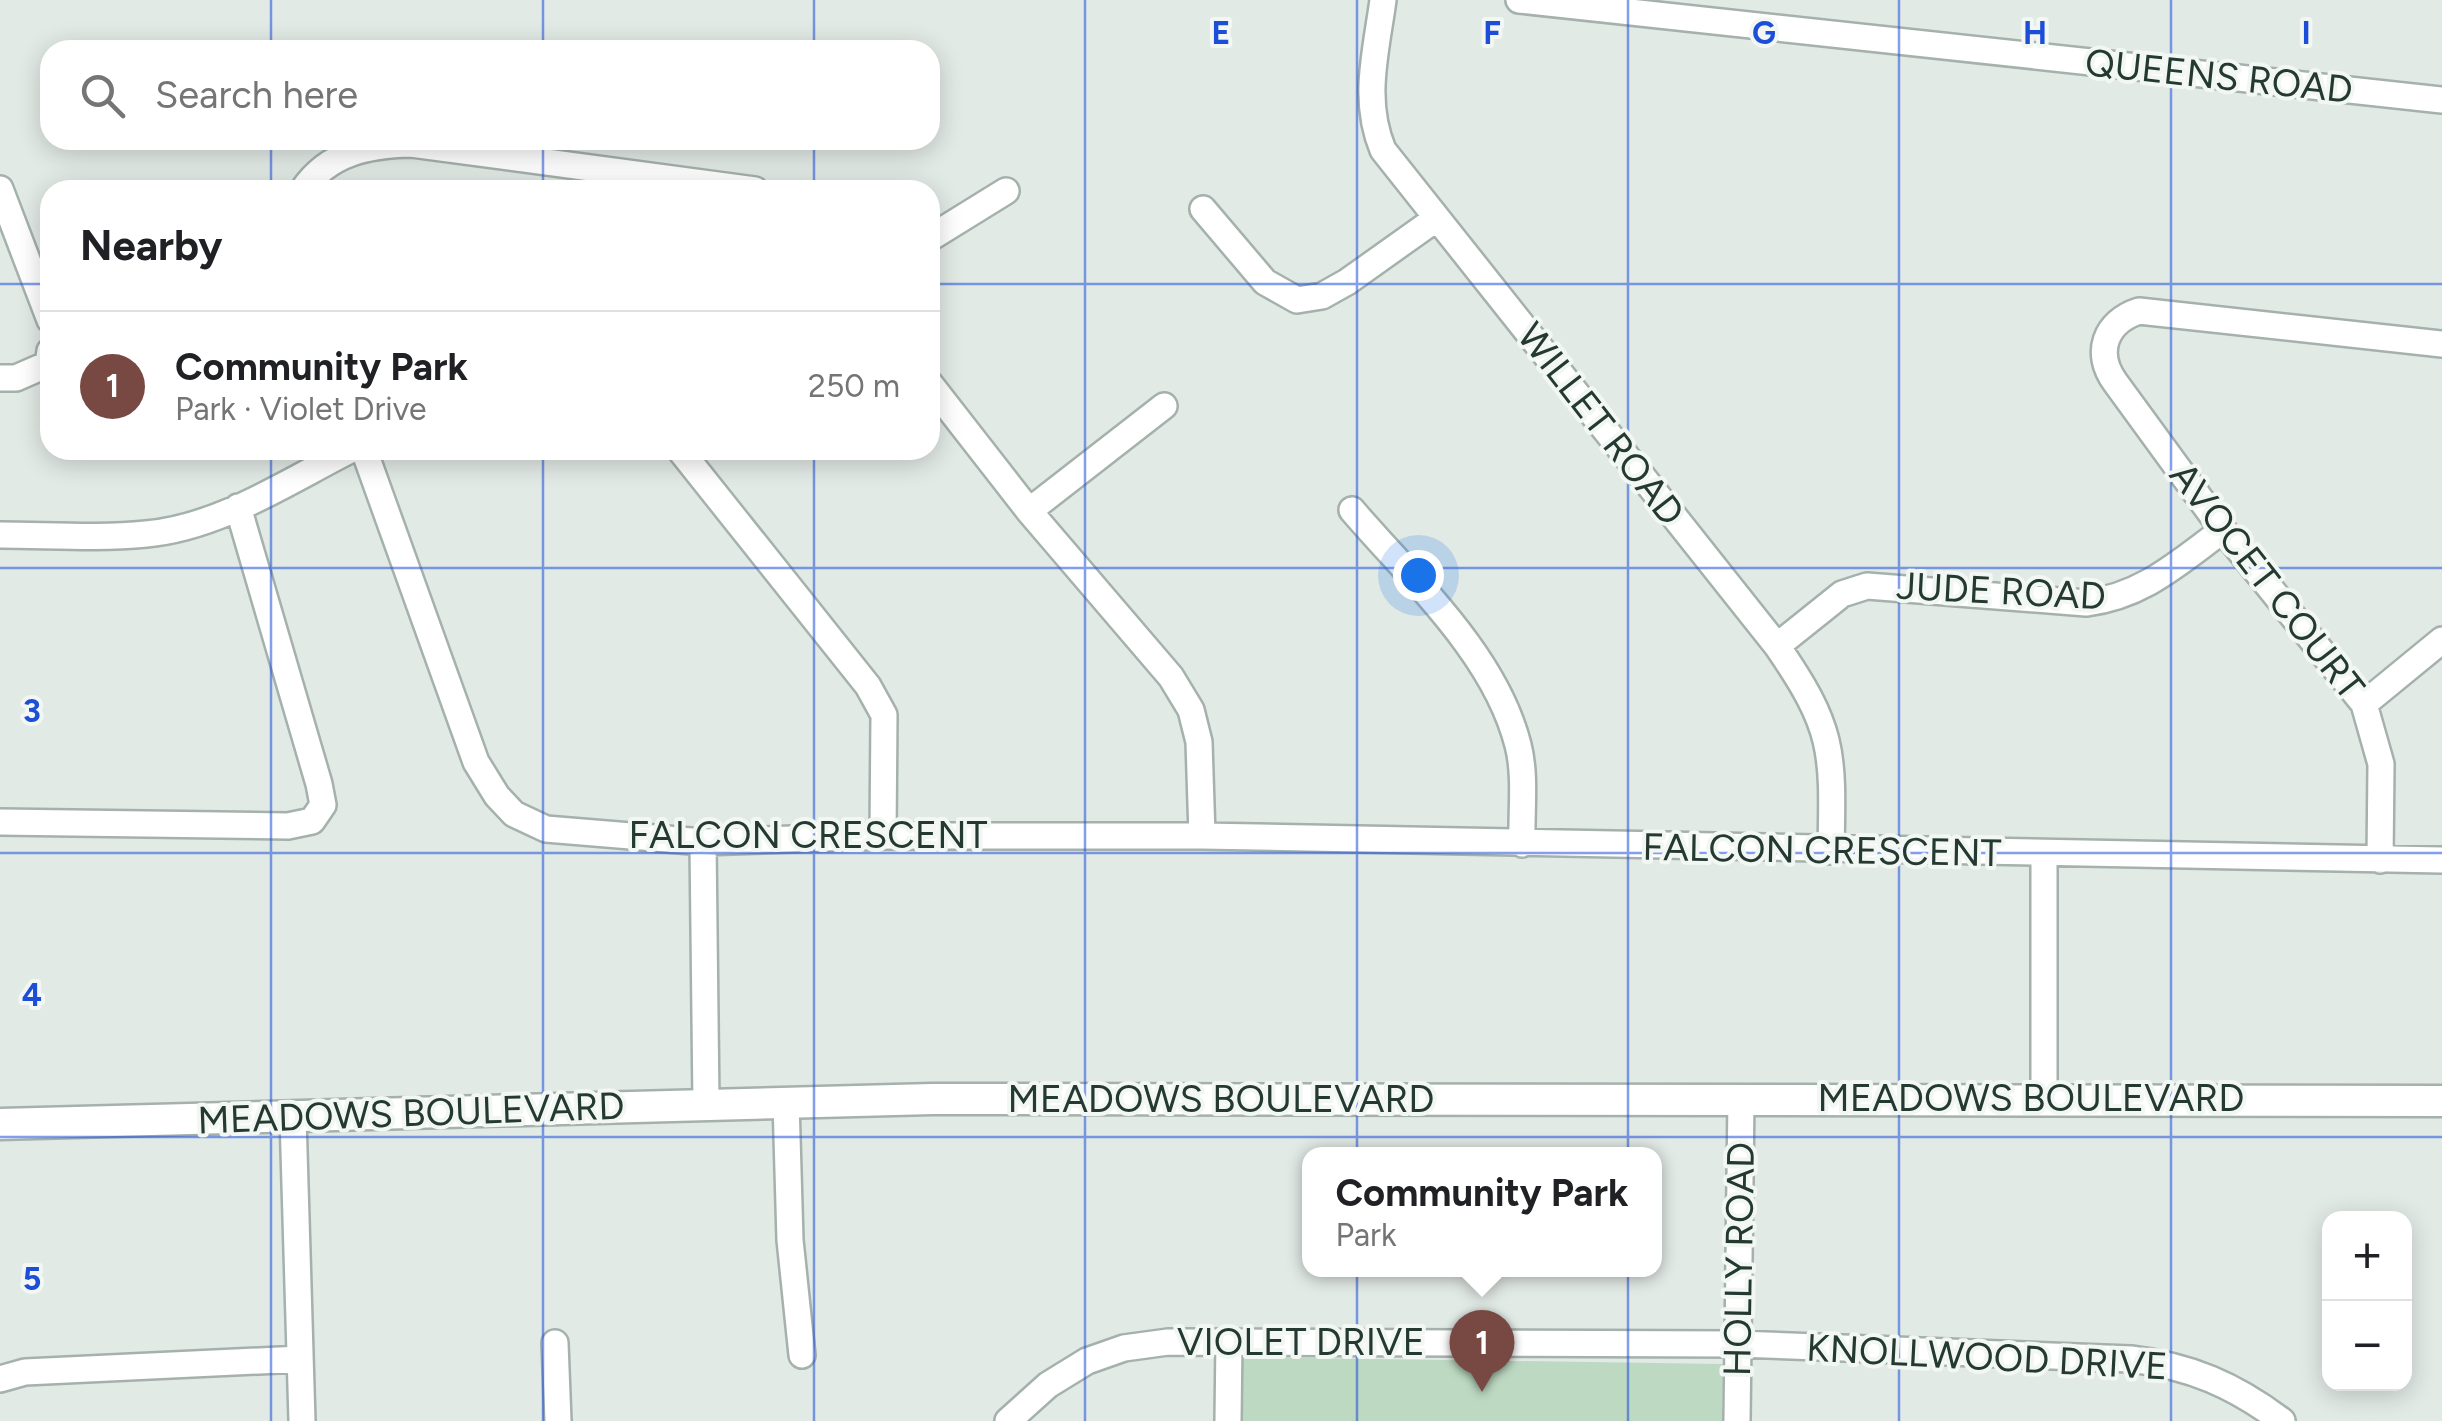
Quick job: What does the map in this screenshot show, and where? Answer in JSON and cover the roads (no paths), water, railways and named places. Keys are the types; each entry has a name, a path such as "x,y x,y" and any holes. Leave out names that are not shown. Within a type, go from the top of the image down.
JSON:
{"street":[{"name":"WILLET ROAD","path":"1384,0 1370,91 1372,124 1384,150 1777,646 1811,695 1827,733 1832,774 1831,851"},
{"name":"QUEENS ROAD","path":"1520,0 1569,2 2442,100"},
{"path":"313,180 332,160 367,150"},
{"path":"438,150 566,179"},
{"path":"0,189 40,294"},
{"path":"940,232 1006,191"},
{"path":"1203,209 1265,282 1297,300 1322,296 1347,282 1438,218"},
{"name":"AVOCET COURT","path":"2380,860 2381,764 2364,704 2223,530 2108,372 2104,346 2116,323 2140,311 2442,344"},
{"path":"0,378 16,378 40,368"},
{"path":"940,397 1029,511 1171,676 1191,710 1199,742 1202,836"},
{"path":"1029,511 1164,406"},
{"path":"0,535 147,534 190,525 238,507 330,460"},
{"name":"FALCON CRESCENT","path":"368,460 476,762 497,796 514,814 546,829 703,842 883,836 1202,836 2442,860"},
{"path":"688,460 868,686 884,716 883,836"},
{"path":"0,822 288,826 312,821 323,805 238,507"},
{"path":"1352,510 1501,693 1520,749 1522,844"},
{"name":"JUDE ROAD","path":"1777,646 1842,594 1867,586 2086,603 2117,599 2145,588 2223,530"},
{"path":"2364,704 2442,640"},
{"path":"703,842 706,1104"},
{"path":"2044,855 2044,1097"},
{"name":"MEADOWS BOULEVARD","path":"0,1124 786,1102 2044,1097 2442,1101"},
{"name":"HOLLY ROAD","path":"1738,1421 1741,1098"},
{"path":"786,1102 790,1240 802,1355"},
{"path":"293,1117 302,1421"},
{"path":"1228,1421 1229,1340"},
{"name":"VIOLET DRIVE","path":"1008,1421 1048,1386 1106,1353 1143,1344 1229,1340 1738,1344"},
{"path":"555,1343 558,1421"},
{"name":"KNOLLWOOD DRIVE","path":"1738,1344 2154,1362 2216,1378 2282,1421"},
{"path":"0,1379 25,1372 300,1359"}],"place":[{"name":"Community Park","path":"1482,1392"}]}
